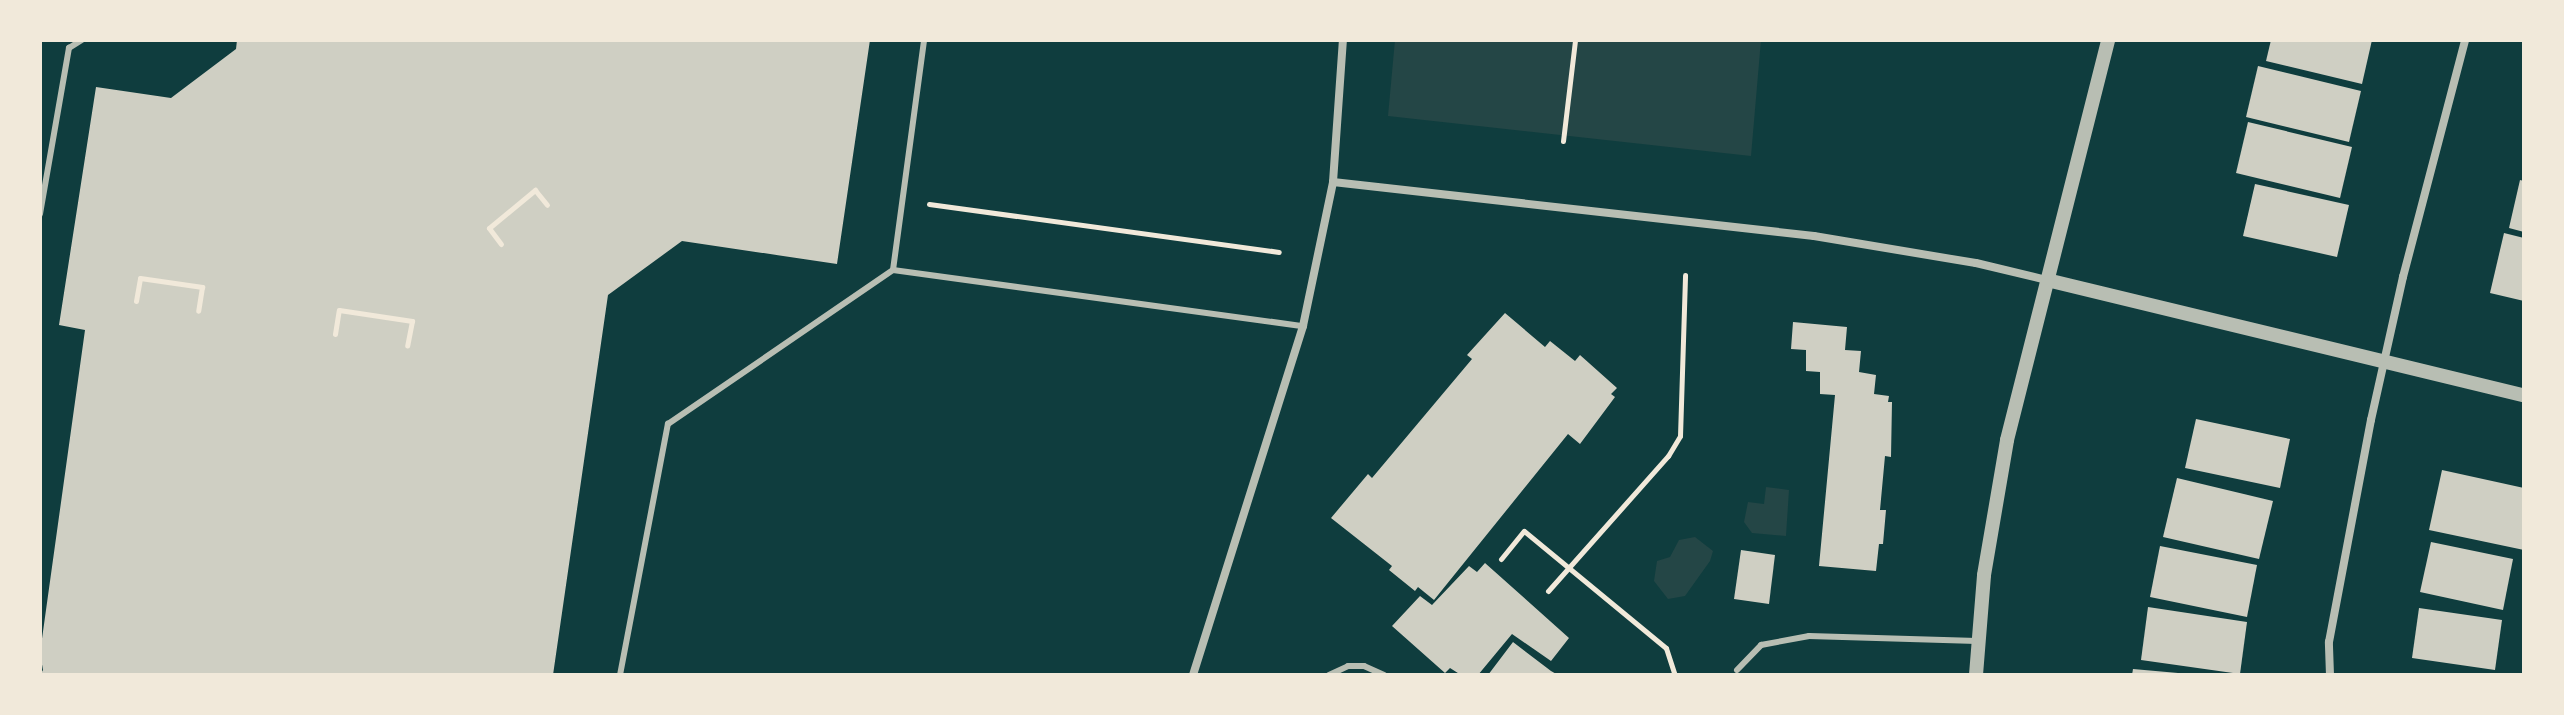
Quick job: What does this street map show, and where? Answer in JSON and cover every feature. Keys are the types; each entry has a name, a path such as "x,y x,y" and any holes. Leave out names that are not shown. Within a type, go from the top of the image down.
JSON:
{"street":[{"path":"1193,675 1303,326 1333,182 1343,40"},
{"path":"1976,675 1984,575 2007,440 2108,40"},
{"path":"2330,675 2329,642 2371,420 2386,364 2403,277 2465,40"},
{"path":"1333,182 1814,236 1976,263 2524,395"}],"lane":[{"path":"40,214 69,48 82,40"},
{"path":"893,270 924,40"},
{"path":"620,675 668,424 893,270 1303,326"},
{"path":"1737,670 1761,645 1809,636 1977,641"},
{"path":"1329,675 1348,666 1364,666 1384,675"}],"path":[{"path":"1563,141 1575,40"},
{"path":"501,244 489,228 535,190 547,205"},
{"path":"929,204 1279,252"},
{"path":"1548,591 1668,456 1680,436 1685,275"},
{"path":"136,301 140,278 202,287 198,311"},
{"path":"335,334 339,310 412,321 407,346"},
{"path":"1501,559 1524,531 1666,648 1675,675"}],"shaded area":[{"path":"1395,40 1761,40 1751,156 1388,116"},
{"path":"1766,487 1789,490 1786,536 1752,533 1744,522 1748,502 1764,504"},
{"path":"1695,537 1713,551 1710,561 1685,596 1668,599 1654,581 1657,561 1670,557 1679,540"}],"building":[{"path":"237,40 870,40 837,264 682,241 608,295 553,675 40,675 43,670 40,653 85,330 59,325 96,87 171,98 236,49"},
{"path":"2271,40 2372,40 2362,84 2266,61"},
{"path":"2258,66 2361,91 2349,142 2246,117"},
{"path":"2248,122 2352,147 2340,198 2236,173"},
{"path":"2520,180 2524,181 2524,232 2509,228"},
{"path":"2255,184 2349,205 2337,257 2243,236"},
{"path":"2504,233 2524,238 2524,301 2490,293"},
{"path":"1505,313 1545,347 1550,341 1575,361 1580,355 1617,388 1611,394 1615,397 1580,444 1568,434 1434,600 1418,587 1415,591 1389,570 1392,566 1331,518 1368,474 1372,478 1472,359 1467,355"},
{"path":"1793,322 1847,327 1845,350 1861,351 1859,372 1876,375 1874,394 1889,396 1888,402 1892,402 1891,457 1885,456 1880,510 1886,510 1883,544 1879,544 1876,571 1819,566 1835,395 1820,394 1820,372 1806,371 1806,350 1791,349"},
{"path":"2196,419 2290,439 2280,488 2185,468"},
{"path":"2442,470 2524,488 2524,550 2429,530"},
{"path":"2177,478 2273,501 2259,559 2163,537"},
{"path":"2431,542 2513,559 2503,610 2420,592"},
{"path":"2160,546 2257,565 2247,617 2150,597"},
{"path":"1741,550 1775,555 1769,604 1734,599"},
{"path":"1485,563 1569,638 1551,661 1512,634 1478,675 1461,675 1450,668 1445,673 1392,626 1420,596 1432,605 1469,566 1477,572"},
{"path":"2148,607 2247,622 2240,674 2141,660"},
{"path":"2419,608 2502,620 2495,670 2412,658"},
{"path":"1513,642 1551,671 1558,675 1488,675"},
{"path":"2133,669 2178,673 2178,675 2132,675"}]}
